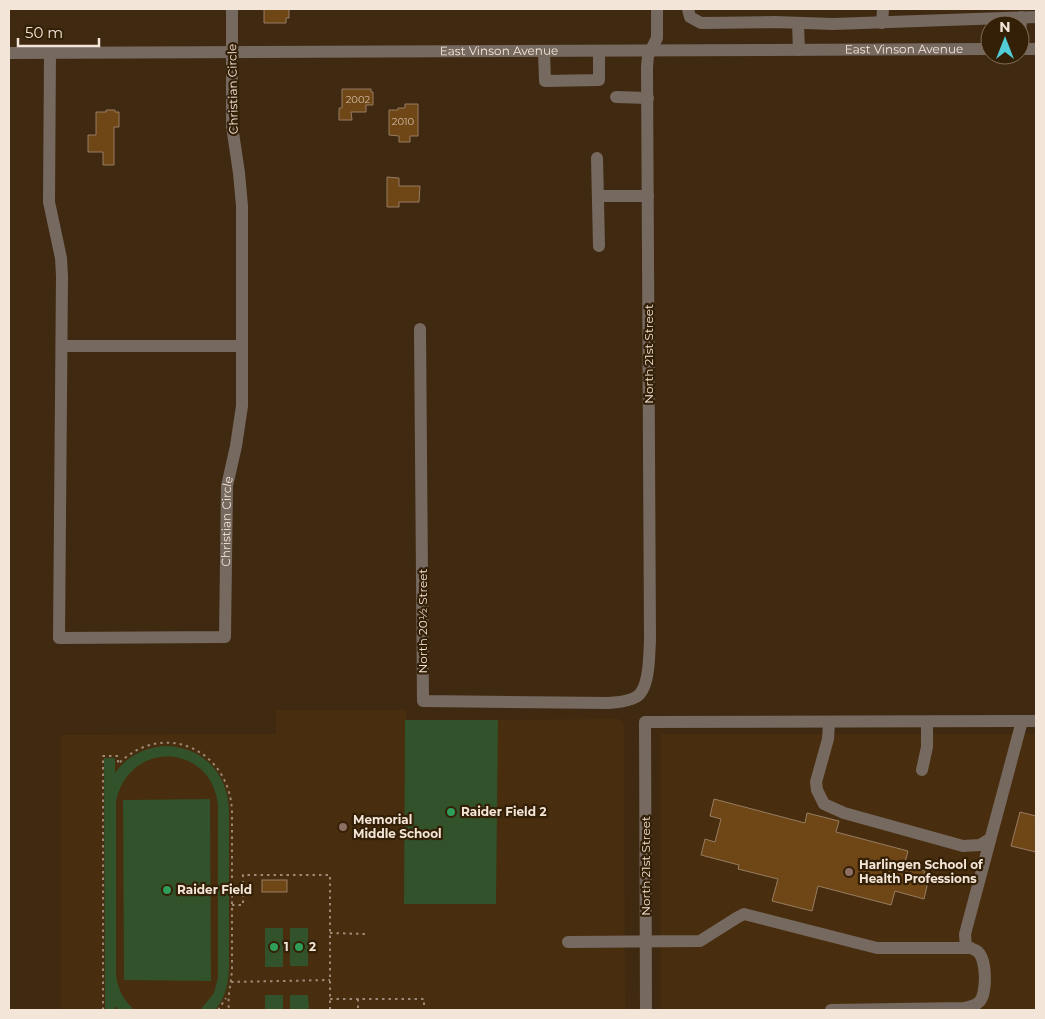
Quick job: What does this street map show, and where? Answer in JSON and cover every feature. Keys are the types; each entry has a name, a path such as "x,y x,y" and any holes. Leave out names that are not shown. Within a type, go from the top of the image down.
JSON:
{"street":[{"name":"Christian Circle","path":"62,346 59,638 225,637 227,486 242,406 242,206 232,126 232,9"},
{"name":"North 21st Street","path":"635,698 644,688 650,640 647,62 657,38 658,9"},
{"path":"688,9 690,17 701,23 882,23 921,15 980,16"},
{"path":"882,23 883,9"},
{"path":"798,24 799,50"},
{"name":"East Vinson Avenue","path":"9,53 980,49"},
{"path":"544,51 545,81 599,80 599,51"},
{"path":"50,53 48,202 61,258 62,346 242,346"},
{"path":"616,97 648,98"},
{"path":"597,158 599,246"},
{"path":"598,196 648,196"},
{"name":"North 20½ Street","path":"420,329 423,701 609,703 635,698"},
{"path":"966,948 965,934 1022,721"},
{"path":"990,839 980,845 963,846 844,813 824,804 817,790 816,782 828,739 829,722 1036,721"},
{"name":"North 21st Street","path":"646,1010 645,722 829,722"},
{"path":"922,770 927,747 927,722"},
{"path":"568,942 700,941 744,914 877,948 966,948 978,952 982,958 984,966 983,997 975,1005 964,1008 831,1010"}],"path":[{"path":"103,1010 103,756 118,756 118,764 131,753 160,743 170,743 202,753 220,770 226,780 232,800 231,982 227,997 218,1010"},
{"path":"232,905 243,905 243,875 330,875 330,1010"},
{"path":"330,933 366,934"},
{"path":"231,982 330,980"},
{"path":"227,997 229,1010"},
{"path":"330,999 424,999 424,1010"},
{"path":"358,999 358,1010"}],"shaded area":[{"name":"Memorial Middle School","path":"276,710 406,710 406,720 619,719 624,724 625,1010 61,1010 61,735 276,734"},
{"name":"Harlingen School of Health Professions","path":"661,734 1036,734 1036,1010 661,1010"}],"green space":[{"name":"Raider Field 2","path":"405,720 498,720 496,904 404,904"},
{"path":"164,746 178,747 201,756 218,773 224,784 229,810 229,962 226,988 215,1010 200,1010 214,993 218,978 218,806 213,785 202,770 187,761 170,757 153,759 137,766 124,781 116,801 116,975 122,994 134,1010 119,1010 116,1006 115,1010 105,1010 104,758 115,758 115,773 136,754"},
{"name":"Raider Field","path":"210,799 211,981 124,980 123,800"},
{"name":"1","path":"265,928 283,928 283,967 265,967"},
{"name":"2","path":"290,928 308,928 308,966 290,966"},
{"path":"265,995 283,995 283,1010 265,1010"},
{"path":"290,995 308,995 309,1010 290,1010"}],"building":[{"path":"264,9 289,9 289,18 286,18 286,23 264,23"},
{"path":"342,89 371,89 371,92 373,92 373,105 366,105 366,112 351,112 352,120 339,120 339,108 342,108"},
{"path":"405,104 418,104 418,136 410,136 410,142 399,142 399,136 389,135 389,110 405,108"},
{"path":"106,110 119,112 119,127 114,127 114,165 103,165 103,152 88,152 88,135 96,135 96,112 106,112"},
{"path":"387,177 399,178 399,186 420,186 419,202 399,202 399,207 387,207"},
{"path":"714,799 805,823 807,813 839,821 836,832 908,851 904,866 925,871 923,876 929,877 924,899 895,891 891,905 818,886 812,911 772,901 778,879 738,869 739,865 701,855 705,839 715,842 721,819 710,816"},
{"path":"1020,812 1036,816 1036,852 1011,846"},
{"path":"262,880 287,880 287,892 262,892"}],"place":[{"name":"Raider Field 2","path":"451,812"},
{"name":"Memorial Middle School","path":"343,827"},
{"name":"Harlingen School of Health Professions","path":"849,872"},
{"name":"Raider Field","path":"167,890"},
{"name":"1","path":"274,947"},
{"name":"2","path":"299,947"}]}
